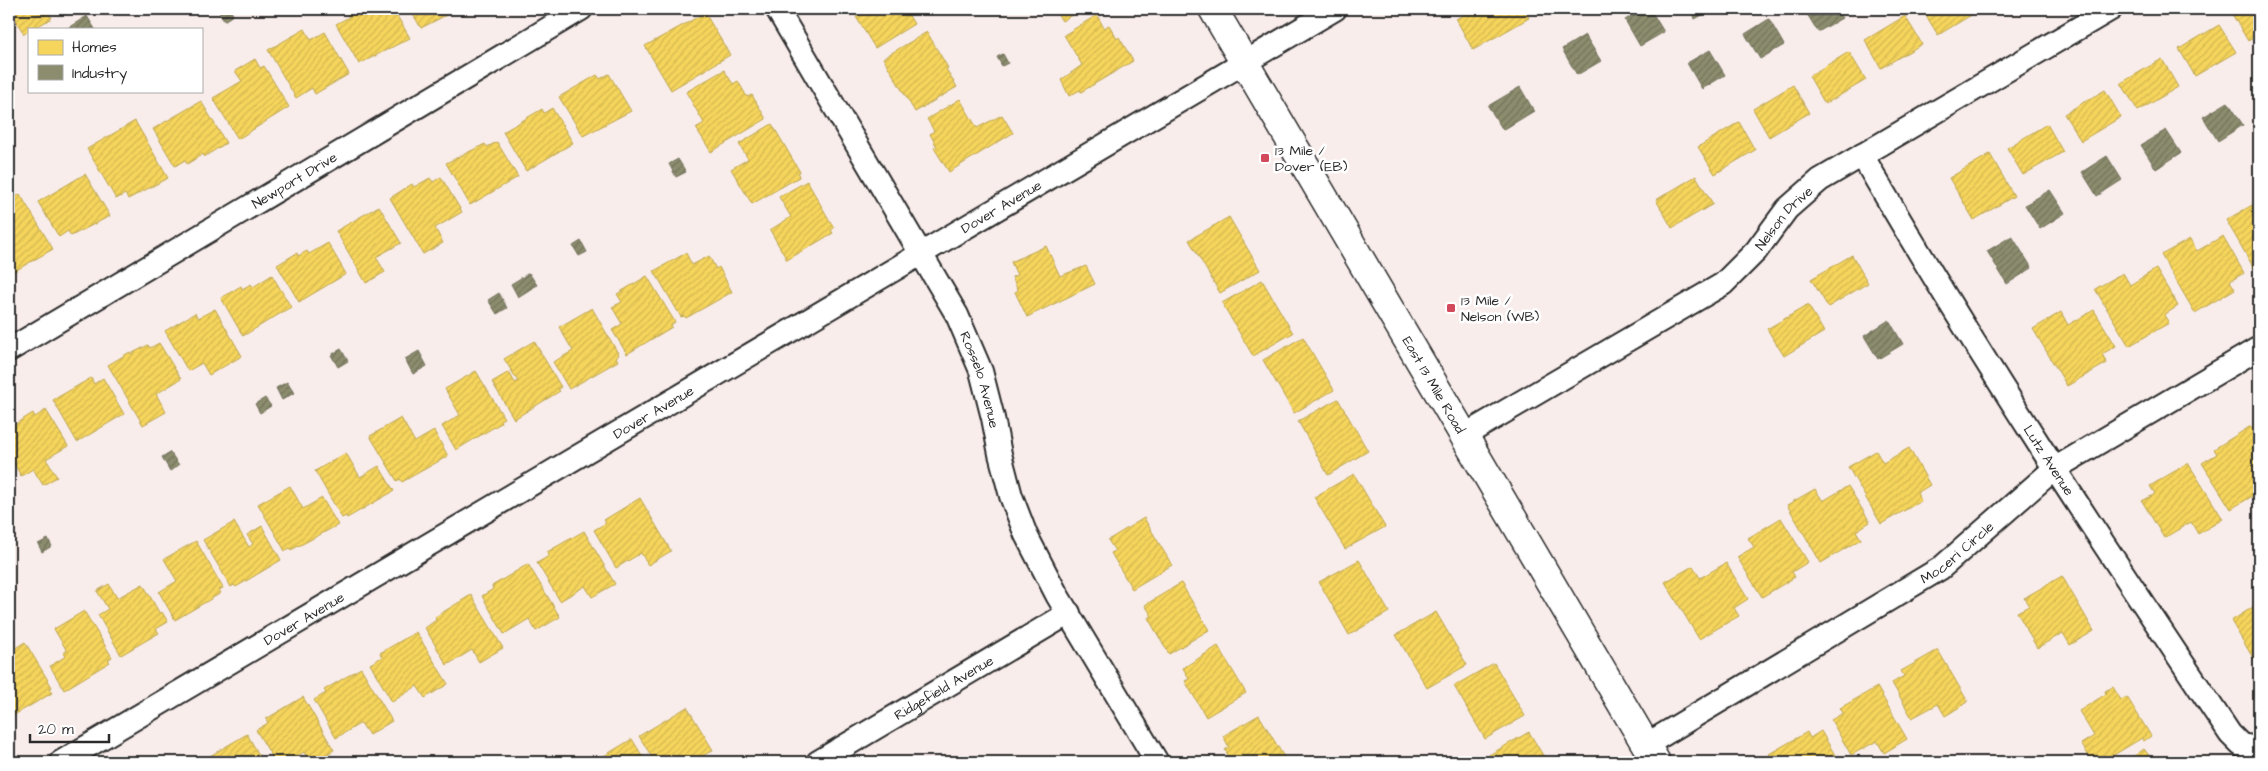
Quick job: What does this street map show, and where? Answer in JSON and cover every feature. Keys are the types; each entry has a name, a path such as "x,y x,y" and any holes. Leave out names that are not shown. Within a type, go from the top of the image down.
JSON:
{"main road":[{"name":"East 13 Mile Road","path":"1213,9 1651,753"}],"street":[{"name":"Newport Drive","path":"9,350 581,9"},
{"name":"Rosselo Avenue","path":"777,9 946,293 970,342 988,398 1000,454 1018,515 1034,550 1069,613 1157,762"},
{"name":"Dover Avenue","path":"61,762 1335,9"},
{"name":"Nelson Drive","path":"1465,435 1723,284 1756,251 1787,209 1805,192 1862,155 2111,9"},
{"name":"Lutz Avenue","path":"1862,155 1961,323 2054,469 2230,734 2241,745 2256,748"},
{"name":"Moceri Circle","path":"1651,753 1941,568 2054,469 2259,348"},
{"name":"Ridgefield Avenue","path":"818,762 1069,613"}],"building: Homes":[{"path":"9,9 46,9 52,18 35,28 28,28 28,32 24,34 12,14 9,16"},
{"path":"362,9 393,9 410,38 359,64 336,24 349,17 347,14"},
{"path":"410,9 458,9 421,28"},
{"path":"858,9 905,9 914,24 875,48 856,17 861,13"},
{"path":"1054,9 1082,9 1062,21"},
{"path":"1474,9 1524,9 1529,18 1473,50 1456,19"},
{"path":"1922,9 1977,9 1978,11 1938,35"},
{"path":"2240,9 2259,9 2259,35 2248,41 2232,14"},
{"path":"705,13 730,55 671,90 645,46"},
{"path":"1097,15 1104,28 1109,25 1117,39 1119,37 1133,61 1081,92 1080,90 1069,96 1061,80 1082,65 1064,35"},
{"path":"1905,16 1922,44 1881,68 1865,40"},
{"path":"2219,25 2236,52 2195,76 2179,49"},
{"path":"305,29 311,40 325,32 349,74 315,94 312,88 296,98 268,50"},
{"path":"927,32 957,87 915,112 883,58"},
{"path":"1849,52 1866,80 1825,104 1809,76"},
{"path":"255,59 260,68 264,66 289,107 238,139 213,98 242,81 235,71"},
{"path":"2162,59 2178,87 2138,111 2121,83"},
{"path":"724,70 733,84 738,81 747,97 752,95 766,119 711,152 696,128 704,123 686,92"},
{"path":"609,74 631,111 583,136 559,97 597,75 600,79"},
{"path":"1793,85 1809,113 1769,137 1753,109"},
{"path":"2105,90 2121,117 2081,141 2064,114"},
{"path":"960,99 977,128 1002,115 1013,133 949,172 934,148 937,147 930,134 934,131 927,119"},
{"path":"201,101 226,143 204,157 203,154 187,164 185,160 175,166 153,129"},
{"path":"552,108 573,143 526,171 503,132 542,109 544,113"},
{"path":"135,121 168,178 128,199 125,194 116,199 87,149"},
{"path":"1739,122 1755,150 1715,174 1698,147"},
{"path":"772,124 800,172 798,173 799,177 752,204 731,169 748,159 739,144"},
{"path":"2047,124 2063,152 2023,175 2007,148"},
{"path":"497,142 518,177 470,205 446,163 485,144 487,147"},
{"path":"1990,154 2014,196 1974,220 1949,178"},
{"path":"85,174 110,216 71,236 68,231 59,237 38,202"},
{"path":"1696,176 1713,204 1672,228 1656,200"},
{"path":"441,177 462,212 435,228 443,243 423,254 390,198 412,184 414,187 430,178 433,182"},
{"path":"807,181 834,228 831,230 833,233 787,260 770,230 791,217 779,197"},
{"path":"20,194 53,249 13,272 9,265 9,201"},
{"path":"2254,204 2259,213 2259,277 2226,220"},
{"path":"379,206 401,243 376,257 385,272 366,283 336,231"},
{"path":"1229,217 1260,270 1220,293 1189,240"},
{"path":"2223,236 2244,273 2230,281 2235,289 2195,313 2161,255 2190,239 2197,251"},
{"path":"328,243 346,274 299,302 277,265 297,253 298,256 307,251 309,254"},
{"path":"1046,246 1060,276 1086,266 1095,284 1027,317 1015,292 1018,291 1012,277 1017,275 1011,262"},
{"path":"686,253 692,265 709,256 716,269 719,267 732,292 686,318 684,316 681,317 654,271"},
{"path":"1852,255 1868,283 1828,307 1811,279"},
{"path":"2156,269 2178,306 2164,315 2169,323 2129,346 2095,289 2123,273 2130,285"},
{"path":"272,275 291,307 243,336 221,298 241,286 242,289 251,284 253,287"},
{"path":"647,276 675,322 671,325 672,327 627,354 612,330 622,324 612,307 622,302 617,294"},
{"path":"1262,280 1293,333 1253,356 1222,303"},
{"path":"1808,305 1824,332 1784,356 1767,329"},
{"path":"592,308 619,355 616,357 618,361 569,389 553,362 573,351 559,327"},
{"path":"215,309 242,356 209,375 202,363 188,371 165,331 195,313 198,318"},
{"path":"2094,310 2116,346 2102,354 2107,363 2067,386 2033,329 2061,312 2068,325"},
{"path":"1303,337 1334,390 1294,413 1263,360"},
{"path":"534,341 561,387 558,389 560,391 514,419 492,382 509,372 515,383 518,381 504,359"},
{"path":"159,343 181,379 156,394 166,412 143,425 108,365 130,352 131,354 148,345 150,348"},
{"path":"476,371 504,418 500,420 501,423 456,450 442,426 460,415 445,389"},
{"path":"91,378 94,384 103,378 124,414 77,442 53,400"},
{"path":"1338,399 1368,451 1328,475 1298,421"},
{"path":"46,410 68,446 46,459 57,477 43,485 33,469 21,476 9,455 9,428 33,413 35,417"},
{"path":"401,418 415,442 434,431 448,456 402,482 400,479 397,481 370,436"},
{"path":"2251,426 2259,439 2259,492 2231,509 2202,463 2217,454 2214,449"},
{"path":"1909,448 1930,485 1917,493 1921,501 1881,524 1848,467 1876,451 1883,463"},
{"path":"346,453 360,477 379,466 394,491 347,518 346,516 342,518 315,471"},
{"path":"2188,463 2223,519 2198,534 2191,522 2164,538 2142,501 2155,494 2150,486"},
{"path":"1354,474 1385,527 1345,549 1314,497"},
{"path":"290,486 303,509 322,498 338,525 291,550 290,548 285,551 258,504"},
{"path":"1848,486 1870,522 1856,531 1861,539 1821,563 1787,505 1815,489 1823,501"},
{"path":"640,498 671,551 648,565 641,553 616,568 594,530 606,523 604,520"},
{"path":"1144,518 1172,565 1132,589 1111,553 1115,551 1108,540"},
{"path":"1781,518 1808,562 1792,572 1795,577 1762,597 1737,557 1754,547 1748,538"},
{"path":"234,522 249,547 253,544 247,535 262,526 281,560 236,587 234,585 231,587 203,540"},
{"path":"584,531 615,584 592,597 585,586 560,601 537,563 549,556 547,552"},
{"path":"196,541 223,588 219,590 221,593 175,620 159,592 177,581 164,559"},
{"path":"1359,560 1389,612 1349,635 1319,582"},
{"path":"1726,563 1748,599 1734,608 1739,616 1699,639 1665,582 1693,566 1700,578"},
{"path":"528,564 560,617 536,631 529,619 504,634 482,596 493,589 492,586"},
{"path":"2062,576 2094,631 2070,645 2063,633 2037,648 2017,612 2029,606 2024,598"},
{"path":"1181,583 1209,630 1169,654 1148,618 1152,616 1145,605"},
{"path":"109,584 117,598 143,584 160,614 162,612 168,622 156,629 159,633 121,655 98,615 108,609 97,591"},
{"path":"471,595 503,648 479,662 472,650 447,665 425,628 436,620 435,617"},
{"path":"2253,607 2259,617 2259,668 2231,621"},
{"path":"84,611 112,657 108,660 110,662 64,690 50,666 66,656 63,653 67,651 54,629"},
{"path":"1436,612 1467,665 1427,688 1396,635"},
{"path":"416,632 448,684 425,698 417,686 392,702 370,664 382,657 380,653"},
{"path":"25,642 52,687 49,689 52,693 9,718 9,652"},
{"path":"1218,646 1246,693 1206,717 1185,681 1189,679 1183,668"},
{"path":"1938,650 1968,702 1945,716 1938,704 1912,718 1892,683 1904,676 1901,671"},
{"path":"1494,663 1525,716 1485,739 1454,686"},
{"path":"361,668 392,721 369,735 361,723 336,738 314,700 326,693 324,690"},
{"path":"1877,687 1907,739 1884,753 1877,741 1851,755 1831,720 1843,713 1840,708"},
{"path":"2113,687 2121,700 2127,697 2151,736 2144,741 2142,738 2102,762 2093,762 2081,744 2094,736 2079,711 2106,694 2105,691"},
{"path":"303,697 334,750 314,762 310,762 304,752 287,762 275,762 256,730 268,723 266,719"},
{"path":"687,707 713,750 692,762 689,760 685,762 655,762 639,736"},
{"path":"1259,715 1287,762 1232,762 1225,750 1229,747 1223,736"},
{"path":"1821,731 1839,762 1774,762 1769,754 1807,732 1810,738"},
{"path":"1529,732 1547,762 1493,762 1489,755"},
{"path":"247,734 263,762 207,762 212,759 210,756"},
{"path":"632,739 646,762 594,762"},
{"path":"2144,749 2154,762 2126,762"}],"building: Industry":[{"path":"230,9 233,15 224,21 218,10"},
{"path":"1643,9 1650,9 1664,32 1640,46 1625,20"},
{"path":"1689,9 1713,9 1695,19"},
{"path":"1804,9 1836,9 1842,18 1818,32"},
{"path":"87,16 94,28 68,28"},
{"path":"1769,19 1784,45 1760,59 1745,34"},
{"path":"1585,35 1601,61 1577,75 1562,49"},
{"path":"1710,50 1725,75 1702,89 1687,63"},
{"path":"1003,54 1008,63 1002,66 997,57"},
{"path":"1520,87 1534,111 1503,130 1488,106"},
{"path":"2228,102 2243,125 2218,141 2203,117"},
{"path":"2166,130 2181,153 2156,169 2141,145"},
{"path":"2107,156 2122,180 2097,196 2082,172"},
{"path":"678,159 686,172 676,177 669,164"},
{"path":"2050,190 2065,213 2040,229 2025,205"},
{"path":"2012,236 2032,268 2007,284 1987,251"},
{"path":"581,241 587,252 579,256 573,246"},
{"path":"529,273 537,285 518,297 511,284"},
{"path":"499,293 507,308 497,314 488,300"},
{"path":"1889,320 1903,344 1878,359 1864,336"},
{"path":"341,349 348,361 338,367 331,355"},
{"path":"419,351 427,366 413,374 405,359"},
{"path":"287,382 294,393 282,400 276,388"},
{"path":"265,398 271,406 260,413 255,404"},
{"path":"170,452 179,465 170,471 162,457"},
{"path":"48,539 52,546 42,552 38,544"}],"place":[{"name":"13 Mile / Dover (EB)","path":"1265,158"},
{"name":"13 Mile / Nelson (WB)","path":"1451,308"}]}
